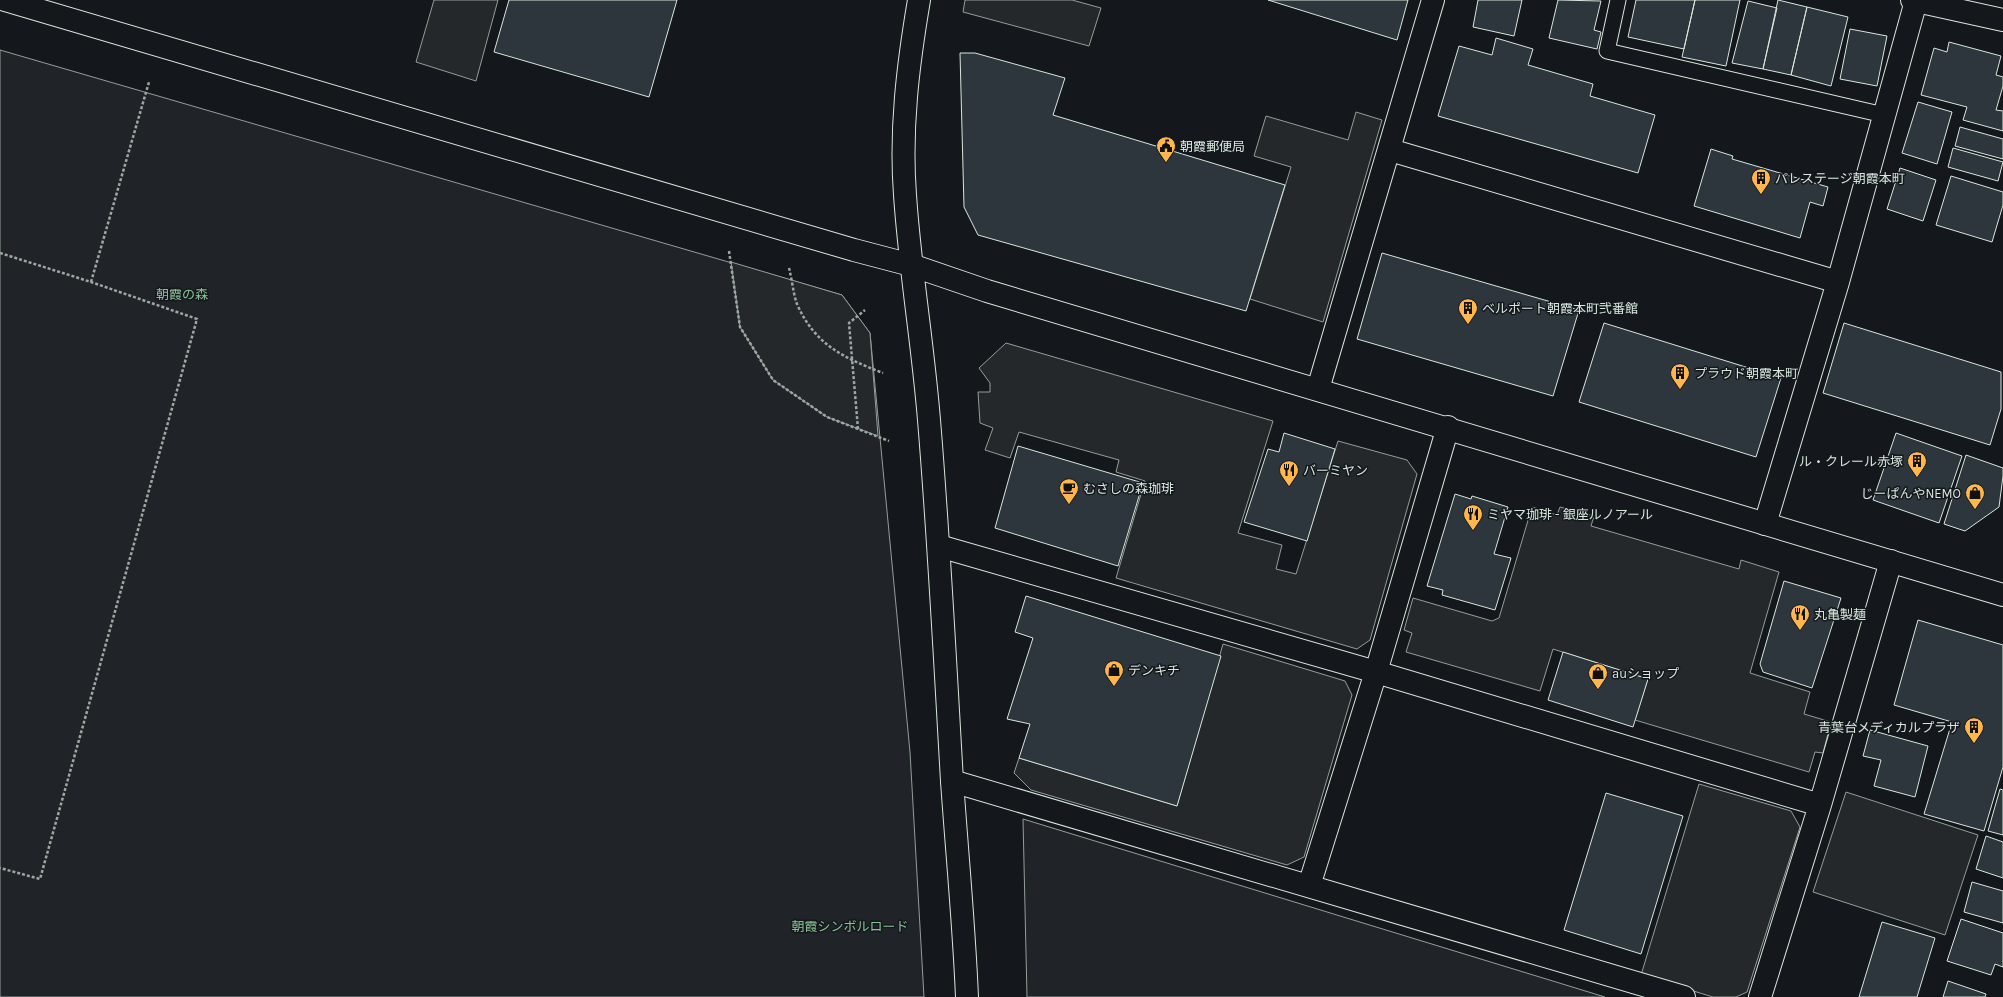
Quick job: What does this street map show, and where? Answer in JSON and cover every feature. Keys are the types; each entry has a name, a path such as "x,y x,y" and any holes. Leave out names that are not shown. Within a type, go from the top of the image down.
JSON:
{"street":[{"path":"5,0 823,241 911,265 987,291 2003,595"},
{"path":"919,0 908,67 904,123 905,193 911,265 929,412 939,546 952,781 963,908 967,997"},
{"path":"1318,389 1390,150 1433,0"},
{"path":"1764,524 1838,282 1914,0 2003,20"},
{"path":"1390,150 1838,282"},
{"path":"1309,886 1376,672 1448,428"},
{"path":"939,546 1376,672 1820,805"},
{"path":"1760,997 1820,805 1891,561"},
{"path":"952,781 1684,997"}],"lane":[{"path":"1618,0 1607,51 1884,115"}],"path":[{"path":"91,282 149,82"},
{"path":"729,251 740,327 773,380 827,417 889,441"},
{"path":"0,253 91,282 196,319 40,879 0,868"},
{"path":"789,268 797,303 813,331 838,353 883,373"},
{"path":"858,429 849,323 865,310"}],"green space":[{"path":"0,50 842,295 870,333 910,752 924,997 0,997"},
{"path":"1023,819 1605,997 1027,997"}],"shaded area":[{"path":"434,0 498,0 476,81 416,62"},
{"path":"965,0 1072,0 1101,8 1089,46 963,12"},
{"path":"1356,112 1382,120 1323,322 1250,299 1291,167 1254,156 1266,116 1348,140"},
{"path":"731,262 842,295 870,333 878,436 827,417 773,380 740,327"},
{"path":"1006,343 1273,421 1238,533 1282,545 1276,569 1296,574 1338,441 1407,460 1417,474 1370,640 1357,649 1116,578 1145,481 1116,472 1119,460 1019,432 1010,458 985,450 993,428 980,423 978,392 990,392 990,383 979,368"},
{"path":"1532,507 1557,515 1560,507 1594,516 1591,526 1739,569 1741,560 1779,572 1750,673 1810,692 1804,714 1831,722 1823,753 1815,752 1809,772 1635,720 1648,679 1553,649 1540,691 1406,652 1412,633 1404,630 1413,598 1492,621 1499,618"},
{"path":"1223,644 1345,681 1352,695 1304,857 1287,865 1031,790 1014,773 1019,758 1177,806"},
{"path":"1699,784 1791,811 1800,827 1747,992 1736,997 1713,997 1641,975"},
{"path":"1846,792 1978,835 1945,935 1813,892"}],"building":[{"path":"509,0 677,0 649,97 494,52"},
{"path":"1268,0 1408,0 1397,40"},
{"path":"1478,0 1522,0 1514,36 1473,27"},
{"path":"1558,0 1601,1 1594,30 1601,32 1597,49 1549,38"},
{"path":"1636,0 1695,0 1684,49 1628,37"},
{"path":"1695,0 1740,0 1726,66 1682,57"},
{"path":"1778,0 1807,7 1791,75 1763,69"},
{"path":"1748,1 1777,8 1763,69 1732,63"},
{"path":"1807,7 1848,17 1831,86 1791,75"},
{"path":"1850,29 1887,36 1877,86 1840,79"},
{"path":"1496,38 1533,49 1528,65 1593,84 1590,96 1655,115 1638,173 1438,116 1459,46 1492,55"},
{"path":"1949,42 2001,56 1996,75 2003,77 2003,86 1996,110 2003,111 2003,131 1963,120 1967,107 1921,95 1934,48 1947,52"},
{"path":"960,53 975,53 1065,78 1053,115 1285,185 1246,311 978,235 964,207"},
{"path":"1918,102 1952,112 1937,164 1902,153"},
{"path":"1960,127 2003,139 2003,159 1955,146"},
{"path":"1953,148 2003,162 1998,181 1948,167"},
{"name":"パレステージ朝霞本町","path":"1711,149 1733,156 1732,159 1828,187 1823,206 1810,202 1800,238 1694,206"},
{"path":"1900,168 1936,180 1923,221 1887,209"},
{"path":"1951,176 2003,192 2003,205 1992,242 1936,225"},
{"name":"ベルポート朝霞本町弐番館","path":"1382,253 1579,310 1553,396 1357,339"},
{"name":"プラウド朝霞本町","path":"1604,323 1781,378 1756,457 1579,402"},
{"path":"1844,323 2001,372 2001,409 1990,445 1823,393"},
{"name":"バーミヤン","path":"1284,433 1335,449 1307,541 1244,522 1268,449 1279,452"},
{"name":"ル・クレール赤塚","path":"1896,433 1962,456 1939,523 1873,500"},
{"name":"むさしの森珈琲","path":"1018,446 1143,483 1118,566 995,528"},
{"path":"1966,455 2003,468 2003,476 1999,507 1965,531 1944,524"},
{"name":"ミヤマ珈琲 - 銀座ルノアール","path":"1455,494 1471,499 1472,496 1508,507 1494,554 1511,558 1495,610 1442,595 1443,590 1427,586"},
{"name":"丸亀製麺","path":"1784,581 1841,598 1812,688 1763,672 1760,664"},
{"name":"デンキチ","path":"1026,596 1221,656 1177,806 1019,758 1030,724 1007,719 1033,638 1015,632"},
{"name":"青葉台メディカルプラザ","path":"1918,620 2003,645 2003,767 1984,831 1924,814 1952,722 1894,705"},
{"name":"auショップ","path":"1563,652 1648,679 1633,727 1548,700"},
{"path":"1870,730 1928,746 1915,797 1874,786 1881,760 1863,756"},
{"path":"2000,789 2003,790 2003,835 1988,831"},
{"path":"1606,793 1683,816 1641,954 1564,930"},
{"path":"1986,836 2003,842 2003,878 1976,869"},
{"path":"1972,882 2003,891 2003,923 1964,912"},
{"path":"1961,919 2003,933 2003,967 1995,964 1991,975 1947,961"},
{"path":"1882,922 1935,938 1917,997 1859,997"},
{"path":"1948,981 1986,994 1985,997 1943,997"}],"place":[{"name":"朝霞郵便局","path":"1166,163"},
{"name":"パレステージ朝霞本町","path":"1761,195"},
{"name":"ベルポート朝霞本町弐番館","path":"1468,325"},
{"name":"プラウド朝霞本町","path":"1680,390"},
{"name":"ル・クレール赤塚","path":"1917,478"},
{"name":"バーミヤン","path":"1289,487"},
{"name":"むさしの森珈琲","path":"1069,505"},
{"name":"じーぱんやNEMO","path":"1975,510"},
{"name":"ミヤマ珈琲 - 銀座ルノアール","path":"1473,531"},
{"name":"丸亀製麺","path":"1800,631"},
{"name":"デンキチ","path":"1114,687"},
{"name":"auショップ","path":"1598,690"},
{"name":"青葉台メディカルプラザ","path":"1974,744"}],"park label":[{"name":"朝霞の森","path":"182,294"},
{"name":"朝霞シンボルロード","path":"850,926"}]}
